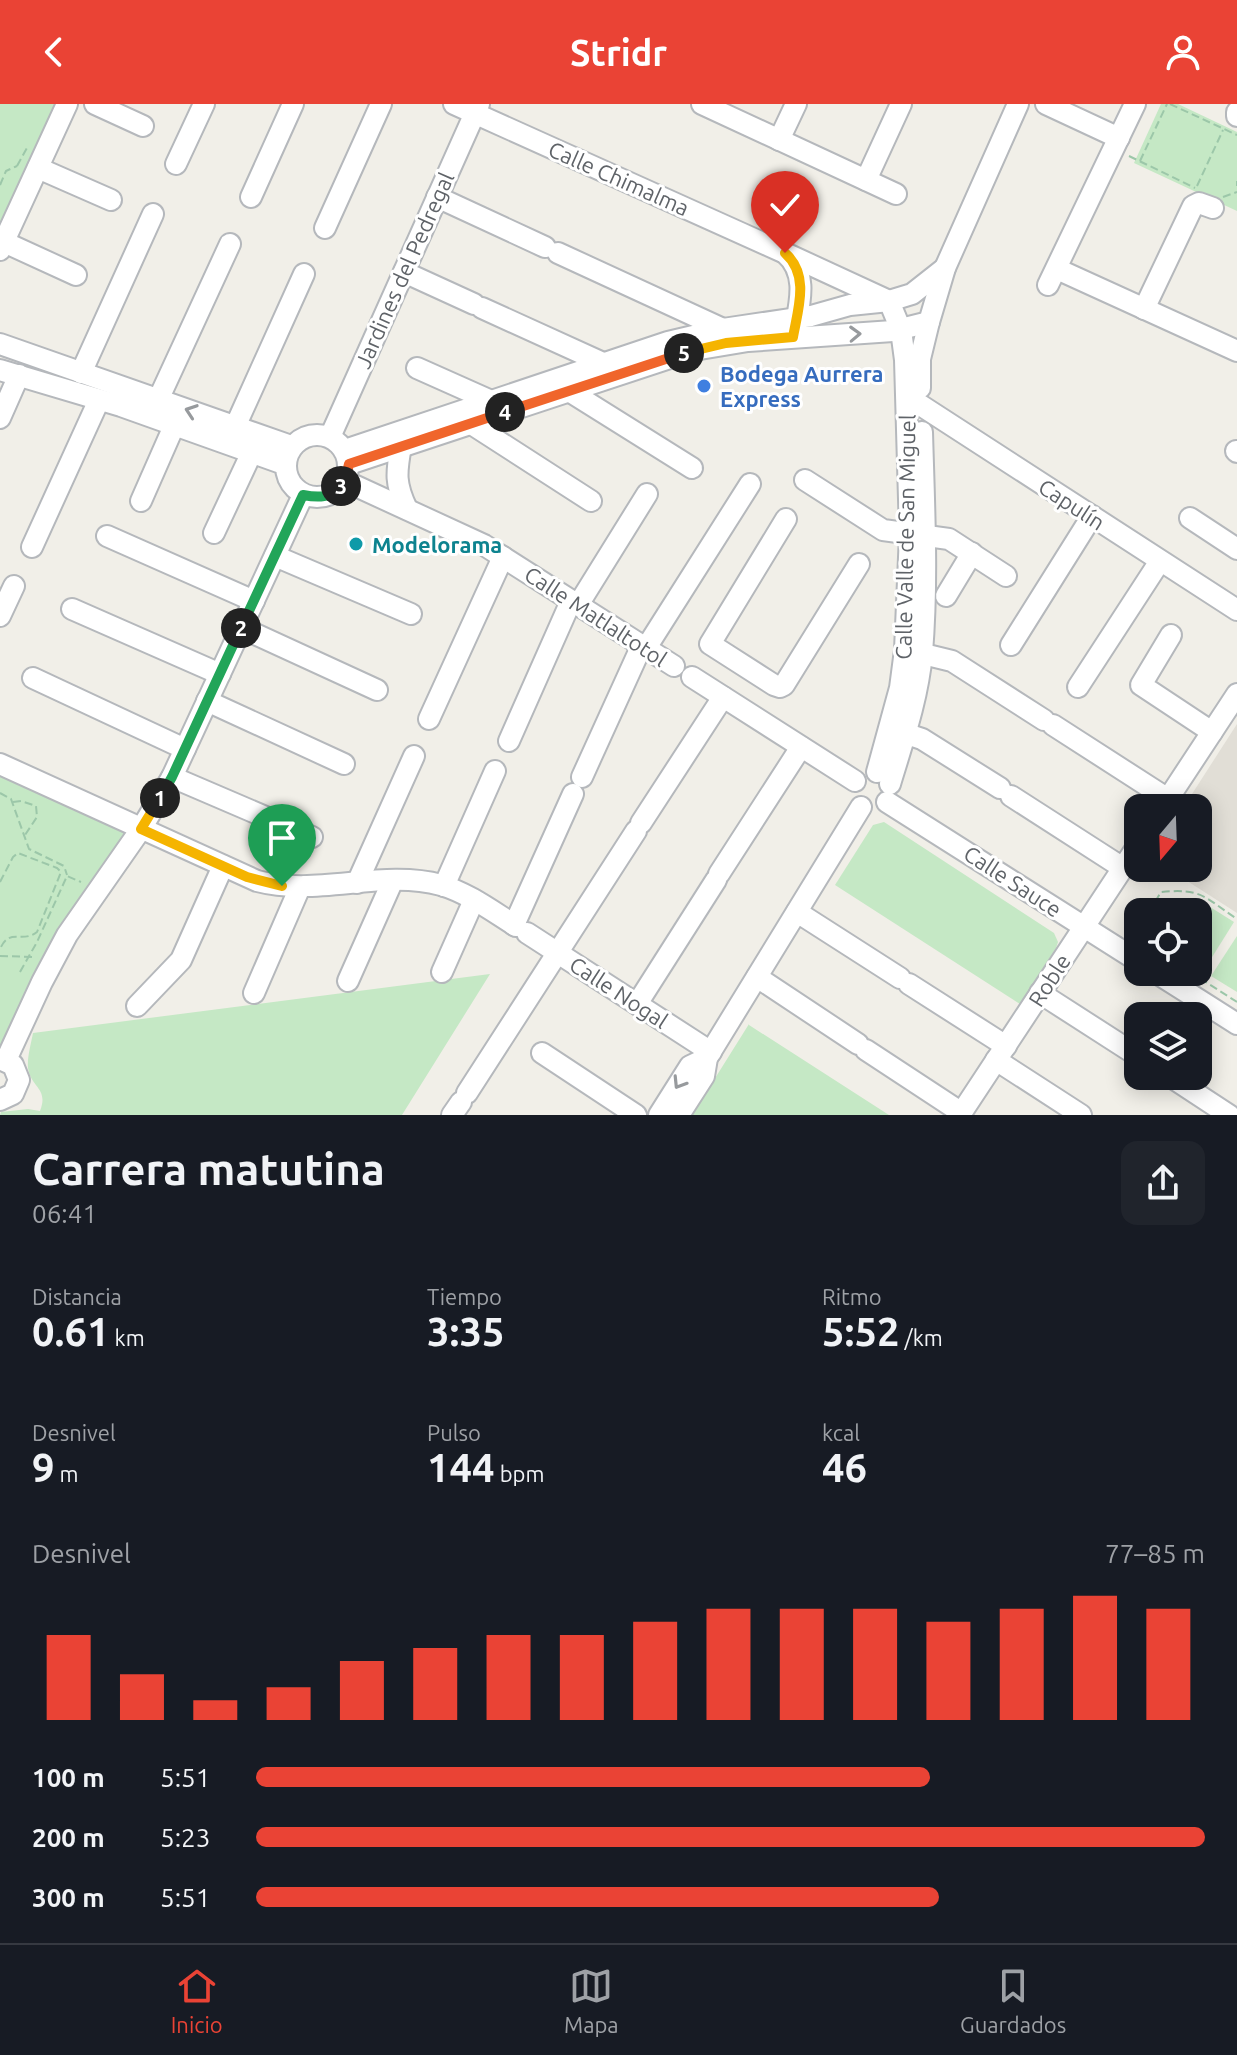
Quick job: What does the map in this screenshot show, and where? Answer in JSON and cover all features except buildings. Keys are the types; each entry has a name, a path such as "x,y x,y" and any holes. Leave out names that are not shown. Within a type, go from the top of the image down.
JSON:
{"street":[{"path":"67,104 2,246 76,275"},
{"path":"95,104 143,126"},
{"path":"176,164 204,104"},
{"path":"251,197 293,104"},
{"path":"325,228 381,104"},
{"name":"Calle Chimalma","path":"454,104 476,109 889,301"},
{"path":"702,104 896,194"},
{"path":"779,140 796,104"},
{"path":"866,180 901,104"},
{"name":"Calle Valle de San Miguel","path":"913,359 929,322 945,268 1018,104"},
{"path":"1046,104 1116,144"},
{"path":"1135,104 1053,277 1234,343"},
{"name":"Jardines del Pedregal","path":"342,458 404,272 476,109"},
{"path":"38,168 111,200"},
{"path":"437,197 723,329"},
{"path":"1144,309 1193,206 1216,203"},
{"path":"81,373 153,214"},
{"path":"158,400 230,244"},
{"path":"785,253 796,267 800,281 795,327"},
{"path":"342,458 401,446 694,350 795,327 850,305 889,301 912,294 945,268"},
{"path":"404,272 603,363"},
{"path":"235,427 304,274"},
{"name":"Calle Valle de San Miguel","path":"885,786 898,730 900,688 913,651 917,535 913,359 889,301"},
{"path":"825,335 828,312"},
{"path":"342,458 491,401 603,363 668,342 723,329 795,327 825,335 901,330 929,322"},
{"path":"0,344 235,427 288,455"},
{"path":"417,368 491,401"},
{"path":"0,418 10,372 252,452 288,455"},
{"path":"569,391 692,468"},
{"path":"32,547 99,400"},
{"name":"Capulín","path":"914,401 1237,610"},
{"path":"470,423 591,501"},
{"path":"141,501 174,426"},
{"path":"316,434 342,458 334,493 319,498 303,495 289,482 288,455 302,437 316,434"},
{"path":"401,446 396,471 398,489 407,509"},
{"path":"214,533 252,452"},
{"name":"Calle Matlaltotol","path":"342,458 407,509 471,538 674,666"},
{"path":"805,480 883,530 949,539 1006,576"},
{"path":"519,928 578,786 644,647 750,484"},
{"path":"509,741 575,603 647,494"},
{"path":"0,1100 13,1094 19,1080 13,1065 3,1060 52,962 172,777 303,495"},
{"path":"1011,645 1092,516"},
{"path":"1190,518 1237,549"},
{"path":"786,519 711,639 711,646 774,685 782,687 859,564"},
{"path":"107,536 254,601"},
{"path":"946,596 972,553"},
{"path":"275,556 411,614"},
{"path":"429,719 503,557"},
{"path":"1078,687 1160,561"},
{"path":"0,616 14,586"},
{"path":"72,609 220,674"},
{"path":"242,628 377,690"},
{"path":"1171,635 1142,680 1142,687 1212,732"},
{"path":"913,651 952,661 1049,722 1151,794"},
{"path":"460,1103 638,827 720,696 737,662"},
{"path":"692,677 855,781"},
{"path":"33,678 185,749"},
{"path":"1172,794 1237,694"},
{"path":"207,701 344,764"},
{"path":"898,730 935,746 1123,868"},
{"path":"637,1004 801,747"},
{"path":"357,883 414,756"},
{"name":"Calle Nogal","path":"0,764 257,881 300,887 393,880 444,886 474,900 557,952 709,1055"},
{"path":"444,886 495,771"},
{"path":"868,772 885,786 873,810 861,807 854,798 855,781 868,772"},
{"path":"172,777 312,837"},
{"name":"Calle Sauce","path":"885,786 1124,952"},
{"path":"679,1115 704,1076 709,1055 861,807"},
{"path":"137,1006 181,960 223,866"},
{"name":"Roble","path":"961,1114 1123,868"},
{"path":"348,981 393,880"},
{"path":"254,993 300,887"},
{"path":"442,972 474,900"},
{"path":"797,912 905,981 1081,1115"},
{"path":"757,977 961,1114"},
{"path":"1177,986 1237,1024"},
{"path":"1040,993 1124,1047"},
{"path":"542,1053 636,1115"},
{"path":"659,1115 690,1066 709,1055"},
{"path":"1191,1090 1229,1115"}],"path":[{"path":"1140,162 1168,104 1232,119"},
{"path":"1116,144 1140,162 1196,188 1232,119"},
{"path":"1232,119 1237,135"},
{"path":"0,185 6,171 17,166 38,168"},
{"path":"1216,203 1237,192"},
{"path":"0,793 12,802 32,852 64,866 67,876 20,972"},
{"path":"12,802 21,801 36,806 37,817 25,836"},
{"path":"0,882 18,853 61,872 37,932 27,937 9,937 0,949"},
{"path":"67,876 98,889"},
{"path":"1157,898 1161,892 1186,890 1206,898"},
{"path":"1212,902 1237,919"},
{"path":"0,956 27,956 52,962"},
{"path":"1212,986 1237,1002"}],"shaded area":[{"path":"1237,724 1237,913 1189,882 1212,882 1212,794 1192,794"}],"green space":[{"path":"0,104 56,104 0,228"},
{"path":"1161,104 1178,104 1237,132 1237,211 1134,163"},
{"path":"0,775 127,833 0,1047"},
{"path":"884,822 1054,933 1058,942 1056,948 1020,1004 835,885 873,825"},
{"path":"1212,908 1234,922 1212,957"},
{"path":"1237,936 1237,992 1212,974"},
{"path":"490,974 402,1115 0,1115 1,1112 28,1109 40,1111 41,1093 28,1068 33,1033"},
{"path":"749,1025 889,1115 692,1115"}],"place":[{"name":"Bodega Aurrera Express","path":"704,386"},
{"name":"Modelorama","path":"356,544"}],"route":[{"path":"282,886 247,877 141,829 172,777 303,495 319,498 334,493 345,481 349,464 668,357 726,343 793,337 801,288 796,267 785,253"}]}
